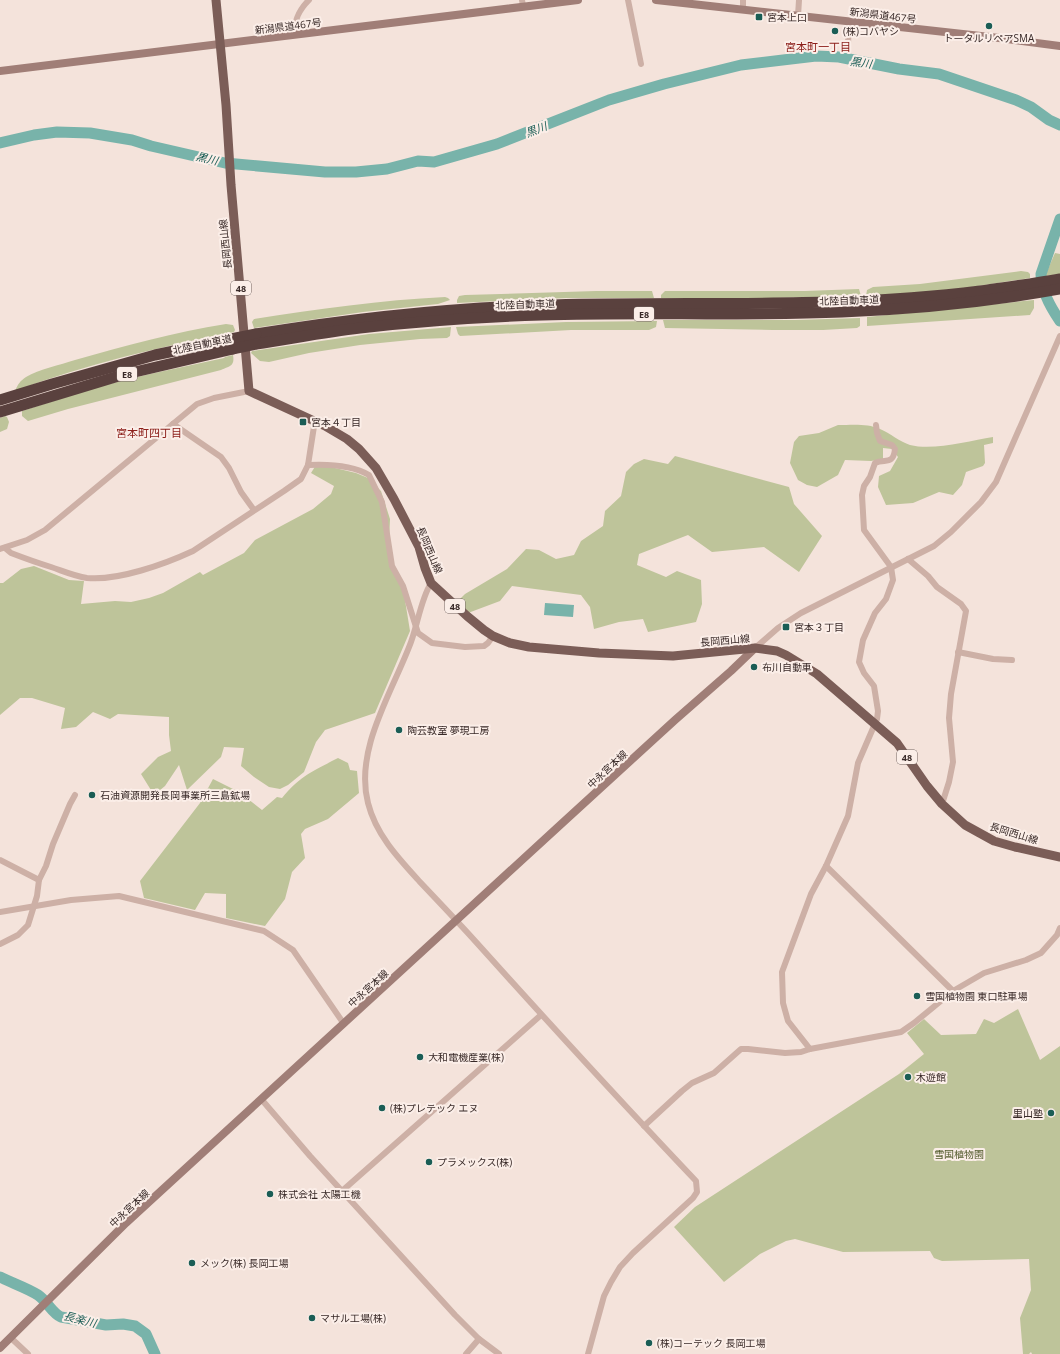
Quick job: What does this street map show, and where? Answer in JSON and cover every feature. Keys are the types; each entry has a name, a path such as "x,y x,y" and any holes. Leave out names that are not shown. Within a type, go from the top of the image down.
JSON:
{"highway":[{"name":"北陸自動車道","path":"1034,289 1060,279"},
{"name":"北陸自動車道","path":"1,408 52,384 155,355 232,344 359,319 473,308 555,305 872,301 1034,289 1060,289"}],"main road":[{"name":"長岡西山線","path":"216,0 249,391 315,420 347,439 360,449 376,468 394,499 419,547 431,583 484,630 493,636 519,645 543,649 656,656 673,656 755,648 777,651 796,660 817,674 897,743 927,786 942,804 965,825 994,841 1060,857"},
{"name":"新潟県道467号","path":"0,71 294,35 523,3 578,0"},
{"name":"新潟県道467号","path":"656,0 1060,46"},
{"name":"中永宮本線","path":"0,1348 126,1223 755,648"}],"street":[{"path":"294,35 294,27 298,14 309,0"},
{"path":"628,0 641,64"},
{"path":"743,0 743,9"},
{"path":"798,16 799,0"},
{"path":"848,44 849,21"},
{"path":"755,648 778,628 801,613 908,559 942,540 981,502 990,491 1004,464 1060,336"},
{"path":"2,548 27,540 45,530 197,404 226,395 249,391"},
{"path":"2,548 11,553 74,576 97,578 109,578 142,570 193,551 301,479 308,465 315,420"},
{"path":"173,424 215,451 221,457 229,468 241,492 254,510"},
{"path":"810,1049 788,1022 783,1003 782,972 811,894 826,866 848,816 858,763 877,719 878,711 874,686 864,673 859,662 863,640 875,613 886,599 893,575 891,567 864,530 862,503 864,486 870,477 875,463 878,461 888,461 894,457 895,449 892,445 880,441 876,425"},
{"path":"308,465 322,464 354,469 369,474 382,502 392,566 400,578 418,633 432,643 460,646 484,646 488,644 493,636"},
{"path":"908,559 928,576 938,588 964,607 966,611 952,683 950,718 953,762 942,804"},
{"path":"431,583 426,591 416,629 371,741 365,775 366,797 382,837 402,862 541,1015 696,1181 697,1192 693,1198 633,1253 617,1272 604,1296 588,1354"},
{"path":"958,652 993,659 1012,660"},
{"path":"0,944 12,940 25,929 35,906 39,880 75,795"},
{"path":"0,860 39,880"},
{"path":"826,866 953,991"},
{"path":"0,912 76,899 119,896 264,931 293,950 344,1024"},
{"path":"644,1126 692,1083 714,1073 741,1049 748,1048 785,1053 801,1052 901,1032 953,991 984,972 1026,960 1041,953 1057,935 1060,928"},
{"path":"342,1191 541,1015"},
{"path":"262,1100 342,1191 455,1315 479,1339 499,1354"},
{"path":"11,1338 28,1354"},
{"path":"466,1354 479,1339"}],"green space":[{"path":"1055,253 1060,254 1060,274 1045,276"},
{"path":"1021,271 1028,272 1030,274 1030,278 946,291 866,296 867,290 873,287 920,284"},
{"path":"859,289 861,296 661,298 661,295 665,291 805,291"},
{"path":"652,291 654,298 566,298 457,303 459,296 465,295"},
{"path":"445,297 450,300 438,304 363,312 254,328 252,322 254,319 326,308 397,300"},
{"path":"1034,300 1034,308 1030,315 867,326 867,317"},
{"path":"860,318 860,326 857,328 823,330 665,328 663,320 795,320"},
{"path":"657,321 656,327 649,330 571,330 460,336 456,327 566,322"},
{"path":"226,324 233,325 235,330 234,332 96,364 15,391 19,383 24,378 43,369 150,340"},
{"path":"451,327 450,336 447,338 360,345 309,353 269,362 260,361 251,353 252,351 369,334"},
{"path":"233,355 232,364 221,370 68,409 28,421 22,416 22,411 97,387"},
{"path":"5,416 9,422 7,429 0,432 0,418"},
{"path":"838,425 875,427 906,444 919,447 951,445 993,437 993,443 984,445 985,463 983,466 966,472 962,485 953,495 939,492 913,503 886,505 878,487 879,476 890,471 898,457 892,449 883,448 883,459 871,461 845,460 838,475 817,487 807,485 798,480 790,463 794,442 799,436 819,433"},
{"path":"675,456 789,487 794,504 822,536 799,572 764,547 712,552 688,535 639,554 637,565 666,577 677,571 701,580 702,604 696,622 648,632 643,619 619,622 594,629 590,607 581,595 512,586 500,601 468,613 457,602 465,594 507,569 526,549 539,550 556,559 574,555 581,541 603,526 605,511 621,496 626,472 634,464 644,459 668,464"},
{"path":"316,465 356,473 368,478 381,491 390,519 389,541 397,579 404,594 410,631 375,713 325,730 316,742 304,772 288,785 280,789 269,787 241,766 244,748 224,747 221,757 187,790 179,765 165,786 154,795 141,774 158,757 171,751 169,717 118,714 110,719 93,712 76,727 61,729 65,708 32,698 20,698 0,715 0,583 3,583 21,569 34,566 69,580 84,581 81,604 115,601 131,602 163,593 200,572 203,575 244,553 255,540 313,509 331,494 334,486 311,473"},
{"path":"338,758 348,763 350,770 357,771 359,793 328,819 305,829 301,834 305,858 292,872 285,899 265,926 226,918 226,894 205,893 195,910 144,898 140,881 200,803 213,779 239,792 262,810 277,797 282,798 301,779"},
{"name":"雪国植物園","path":"1018,1009 1040,1060 1060,1046 1060,1354 1032,1354 1031,1352 1029,1354 1023,1354 1020,1318 1031,1290 1029,1259 942,1261 934,1258 930,1251 843,1252 795,1239 786,1241 760,1254 724,1282 674,1227 695,1207 899,1074 924,1054 907,1033 924,1019 941,1035 976,1034 984,1019 994,1023"}],"water":[{"path":"545,603 574,605 573,617 544,615"}],"waterway":[{"name":"黒川","path":"0,143 34,135 57,132 90,133 132,140 151,146 225,163 325,172 356,172 387,169 418,161 434,162 497,144 609,100 664,84 741,65 816,56 839,57 899,69 939,74 1016,100 1031,107 1049,120 1060,125"},
{"path":"1060,219 1041,274 1041,280 1050,305 1060,321"},
{"name":"長楽川","path":"0,1277 38,1295 55,1313 61,1317 106,1325 123,1324 135,1326 146,1334 155,1354"}],"place":[{"name":"宮本上口","path":"759,17"},
{"name":"トータルリペアSMA","path":"989,26"},
{"name":"(株)コバヤシ","path":"835,31"},
{"name":"宮本４丁目","path":"303,422"},
{"name":"宮本３丁目","path":"786,627"},
{"name":"布川自動車","path":"754,667"},
{"name":"陶芸教室 夢現工房","path":"399,730"},
{"name":"石油資源開発長岡事業所三島鉱場","path":"92,795"},
{"name":"雪国植物園 東口駐車場","path":"917,996"},
{"name":"大和電機産業(株)","path":"420,1057"},
{"name":"木遊館","path":"908,1077"},
{"name":"(株)プレテック エヌ","path":"382,1108"},
{"name":"里山塾","path":"1051,1113"},
{"name":"プラメックス(株)","path":"429,1162"},
{"name":"株式会社 太陽工機","path":"270,1194"},
{"name":"メック(株) 長岡工場","path":"192,1263"},
{"name":"マサル工場(株)","path":"312,1318"},
{"name":"(株)コーテック 長岡工場","path":"649,1343"}],"district":[{"name":"宮本町一丁目","path":"818,46"},
{"name":"宮本町四丁目","path":"149,432"}]}
